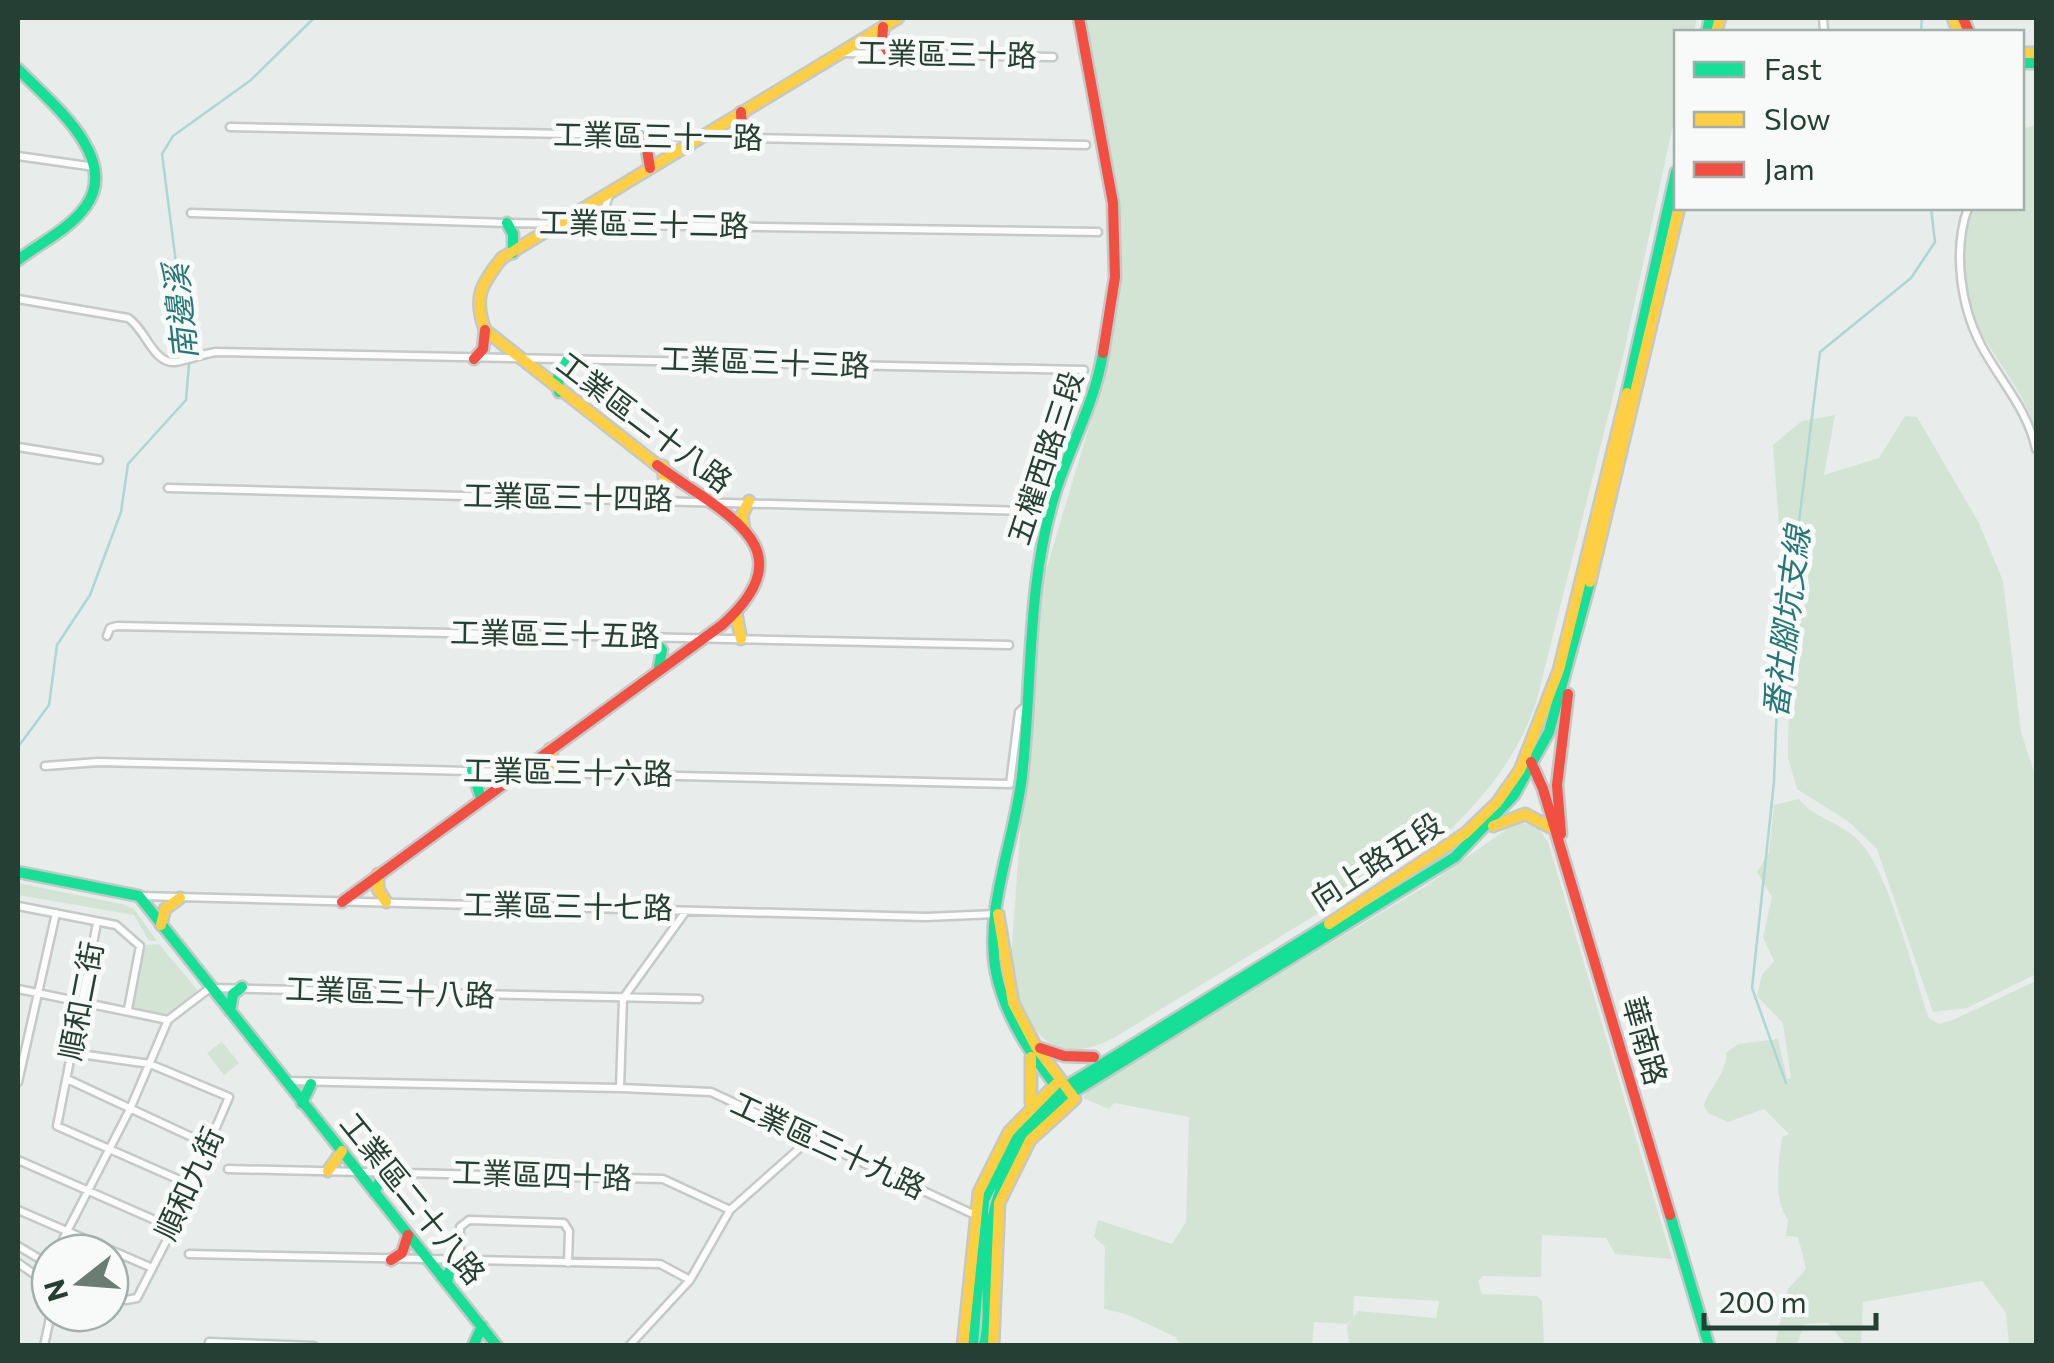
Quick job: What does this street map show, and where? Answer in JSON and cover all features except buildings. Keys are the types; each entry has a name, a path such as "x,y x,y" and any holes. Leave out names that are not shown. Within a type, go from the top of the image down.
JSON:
{"main road":[{"path":"474,359 483,349 485,330 478,307 480,287 491,268 898,18"},
{"name":"五權西路三段","path":"1064,1092 1033,1050 998,985 993,930 1022,778 1028,625 1038,566 1070,444 1099,379 1115,276 1113,203 1078,18"},
{"path":"883,27 882,40 889,54"},
{"path":"18,69 77,133 96,168 95,189 87,207 18,260"},
{"path":"741,112 742,130 752,140"},
{"path":"646,137 650,168"},
{"name":"向上路五段","path":"973,1346 983,1200 1013,1137 1064,1092 1465,836 1506,792 1527,753 1556,676 1593,536 1674,181"},
{"name":"向上路五段","path":"963,1346 970,1311 974,1214 995,1153 1031,1104 1064,1092 1455,857 1505,806 1533,765 1554,714 1602,538 1680,210"},
{"path":"507,223 513,234 513,253"},
{"name":"工業區二十八路","path":"342,902 750,603 761,577 759,554 746,532 560,392 485,330"},
{"path":"560,392 558,376 568,360"},
{"path":"653,502 665,486 663,466"},
{"path":"746,532 742,520 749,502"},
{"path":"736,612 735,626 742,639"},
{"path":"652,637 662,654 656,671"},
{"path":"1565,863 1557,786 1568,694"},
{"path":"550,749 551,764 558,773"},
{"name":"華南路","path":"1527,753 1556,830 1709,1346"},
{"path":"472,770 480,784 481,798"},
{"path":"1493,826 1510,814 1527,812 1543,817 1556,830"},
{"path":"18,872 139,896"},
{"path":"378,874 378,889 386,902"},
{"name":"工業區二十八路","path":"139,896 497,1346"},
{"path":"166,933 161,917 180,898"},
{"path":"232,1015 231,998 242,987"},
{"path":"1031,1104 1033,1050 1094,1057"},
{"path":"302,1103 304,1091 311,1084"},
{"name":"向上路五段","path":"984,1346 990,1309 988,1229 994,1202 1024,1137 1064,1092"},
{"name":"向上路五段","path":"993,1346 994,1230 999,1203 1030,1140 1064,1092"},
{"path":"328,1171 342,1152"},
{"path":"374,1192 385,1172"},
{"path":"391,1260 402,1253 408,1235"},
{"path":"447,1283 449,1272 460,1260"},
{"path":"473,1346 482,1326"}],"street":[{"path":"1823,18 1824,30"},
{"name":"工業區三十路","path":"841,53 1053,57"},
{"name":"工業區三十一路","path":"230,127 1086,145"},
{"path":"18,156 96,168"},
{"path":"609,195 604,211 614,224"},
{"path":"1967,210 1958,242 1968,312 1980,343 2029,421 2036,448"},
{"name":"工業區三十二路","path":"190,213 507,223 1098,232"},
{"name":"工業區三十三路","path":"18,300 128,318 163,360 176,361 206,354 1084,370"},
{"path":"18,447 100,460"},
{"name":"工業區三十四路","path":"168,488 653,502 704,499 1029,511"},
{"name":"工業區三十五路","path":"107,636 110,628 117,626 1009,644"},
{"name":"工業區三十六路","path":"46,766 98,762 1010,784 1018,712 1026,706"},
{"name":"工業區三十七路","path":"139,896 998,914"},
{"path":"18,906 116,925 140,946 128,1008"},
{"path":"620,1088 623,998 686,910"},
{"path":"18,1080 56,913"},
{"name":"順和二街","path":"98,922 57,1126 108,1147"},
{"path":"68,1232 130,1110 168,1020 210,988"},
{"name":"工業區三十八路","path":"210,988 699,998"},
{"path":"18,990 128,1008 168,1020"},
{"path":"72,1053 150,1064"},
{"name":"順和九街","path":"130,1300 134,1301 173,1228 229,1097 150,1064"},
{"path":"67,1079 210,1146"},
{"name":"工業區三十九路","path":"286,1081 710,1092 974,1214"},
{"path":"629,1346 690,1280 730,1210 811,1138"},
{"path":"108,1147 191,1185"},
{"path":"18,1160 173,1228"},
{"name":"工業區四十路","path":"228,1169 662,1179 730,1210"},
{"path":"18,1210 150,1267"},
{"path":"460,1260 460,1227 469,1220 564,1223 569,1231 568,1262"},
{"path":"190,1254 660,1264 690,1280"},
{"path":"209,1342 314,1346"}],"green space":[{"path":"1081,18 1697,18 1694,30 1674,30 1674,120 1624,352 1536,703 1519,742 1484,794 1439,840 1117,1036 1076,1049 1046,1040 1034,1028 1024,1013 1010,972 1037,600 1101,387 1115,316 1120,213"},
{"path":"2036,125 2036,432 2026,405 1974,316 1966,286 1964,254 1968,210 2024,210 2024,128"},
{"path":"1835,415 1824,475 1879,458 1905,416 1917,417 1979,523 2003,581 2021,732 2036,778 2036,974 1967,1008 1933,1012 1877,849 1849,822 1797,789 1788,757 1789,662 1773,445 1802,421"},
{"path":"1799,799 1854,836 1872,859 1891,902 1929,1018 1939,1024 1953,1020 2036,981 2036,1345 2009,1345 2006,1313 1982,1281 1863,1302 1861,1345 1846,1345 1828,1323 1804,1324 1797,1345 1775,1345 1788,1289 1806,1269 1798,1237 1786,1236 1788,1219 1778,1191 1782,1137 1789,1134 1764,1109 1728,1122 1708,1113 1704,1106 1724,1067 1726,1053 1738,1044 1778,1039 1787,1079 1791,1078 1783,1023 1757,996 1762,975 1774,961 1763,937 1772,897 1757,872 1769,853 1774,805"},
{"path":"1517,822 1538,827 1548,842 1672,1259 1615,1254 1606,1238 1542,1235 1541,1277 1483,1276 1478,1281 1482,1294 1537,1296 1542,1301 1544,1345 1349,1345 1347,1326 1352,1319 1347,1324 1314,1322 1312,1346 1179,1345 1176,1337 1126,1314 1104,1309 1105,1247 1094,1237 1098,1220 1172,1244 1186,1222 1189,1117 1114,1103 1109,1109 1083,1098 1087,1089 1426,886","holes":["1354,1296 1439,1301 1436,1318 1358,1311 1353,1318"]},
{"path":"18,883 134,909 157,941 149,941 134,915 18,895"},
{"path":"159,944 198,991 168,1014 129,1008 146,945"},
{"path":"222,1042 239,1063 224,1075 207,1053"}],"waterway":[{"name":"南邊溪","path":"188,356 162,154 173,136 251,80 314,18"},
{"name":"番社腳坑支線","path":"1921,30 1922,18"},
{"name":"番社腳坑支線","path":"1786,1083 1752,988 1774,782 1777,700 1820,352 1911,278 1935,242 1931,210"},
{"name":"南邊溪","path":"18,747 49,705 57,645 90,595 121,512 128,464 186,400 189,364"}],"traffic: fast":[{"path":"1707,30 1710,18"},
{"path":"2024,63 2036,63"},
{"path":"18,69 77,131 94,168 94,187 86,206 63,229 18,260"},
{"path":"1627,393 1674,181"},
{"path":"507,223 513,234 513,253"},
{"path":"1069,1103 1034,1057 1007,1008 996,972 994,923 1022,776 1035,597 1046,526 1089,406 1103,353"},
{"path":"559,392 558,377 568,359"},
{"path":"984,1346 993,1218 1008,1171 1034,1130 1070,1094 1455,857 1514,795 1549,732 1590,582"},
{"path":"652,637 662,650 659,667"},
{"path":"472,770 481,798"},
{"path":"18,872 139,896 497,1346"},
{"path":"973,1346 984,1200 1014,1141 1065,1087 1329,924"},
{"path":"230,1011 233,994 242,987"},
{"path":"302,1103 311,1084"},
{"path":"374,1192 385,1172"},
{"path":"1670,1215 1709,1346"},
{"path":"447,1283 449,1272 460,1260"},
{"path":"473,1346 482,1326"}],"traffic: slow":[{"path":"657,465 485,330 480,309 484,284 502,258 898,18"},
{"path":"1717,30 1720,18"},
{"path":"1953,18 1957,30"},
{"path":"2024,53 2036,53"},
{"path":"1590,582 1679,210"},
{"path":"1329,924 1466,833 1497,803 1520,770 1559,670 1627,393"},
{"path":"653,502 665,486 663,466"},
{"path":"744,528 742,515 749,501"},
{"path":"736,613 741,639"},
{"path":"550,749 557,773"},
{"path":"1493,826 1525,814 1554,829"},
{"path":"378,874 378,889 386,902"},
{"path":"161,925 165,909 180,898"},
{"path":"993,1346 999,1203 1030,1140 1075,1099 1036,1047 1013,1003 998,914"},
{"path":"1031,1057 1031,1103"},
{"path":"963,1346 979,1192 1009,1132 1056,1084"},
{"path":"328,1171 342,1151"}],"traffic: jam":[{"path":"1079,18 1113,203 1115,277 1103,353"},
{"path":"1963,18 1968,30"},
{"path":"883,27 882,41 889,54"},
{"path":"741,112 742,130 752,140"},
{"path":"645,137 650,168"},
{"path":"474,359 483,349 485,330"},
{"path":"342,902 722,625 747,597 758,573 757,552 747,533 657,465"},
{"path":"1561,834 1557,785 1568,694"},
{"path":"1531,762 1543,789 1670,1215"},
{"path":"1040,1048 1064,1056 1094,1057"},
{"path":"391,1260 402,1253 408,1235"}]}
